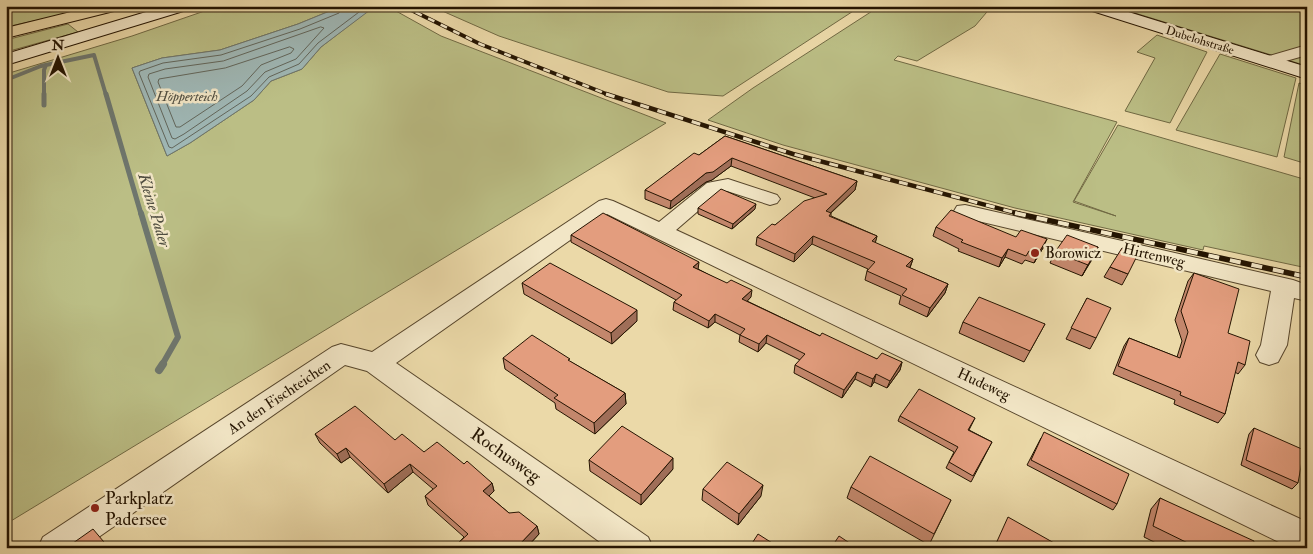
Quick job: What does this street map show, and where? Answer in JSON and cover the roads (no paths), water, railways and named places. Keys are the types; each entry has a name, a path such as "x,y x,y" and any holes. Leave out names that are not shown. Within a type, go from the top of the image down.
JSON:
{"highway":[{"path":"6,33 116,6"}],"main road":[{"path":"6,60 184,6"},
{"name":"Dubelohstraße","path":"1092,6 1307,73"}],"street":[{"path":"1268,61 1307,50"},
{"path":"660,231 714,187 728,185 770,199"},
{"name":"Hudeweg","path":"376,363 606,205 1307,538"},
{"name":"Hirtenweg","path":"965,211 1296,290 1269,355"},
{"name":"An den Fischteichen","path":"56,548 341,354 376,363"},
{"name":"Rochusweg","path":"376,363 636,548"}],"water":[{"name":"Höpperteich","path":"342,6 374,7 321,47 302,69 271,81 254,100 190,143 167,156 132,68 162,58 220,50 298,24"}],"waterway":[{"path":"6,80 41,66 94,55 106,95"},
{"path":"44,105 44,70 46,65"},
{"name":"Kleine Pader","path":"106,94 141,214"},
{"name":"Kleine Pader","path":"141,213 178,337 162,365"},
{"name":"Kleine Pader","path":"159,370 163,364"}],"railway":[{"path":"403,6 480,44 608,95"},
{"path":"608,95 793,154 1020,214"},
{"path":"1015,213 1307,277"}],"place":[{"name":"Borowicz","path":"1035,253"},
{"name":"Parkplatz Padersee","path":"95,508"}]}
